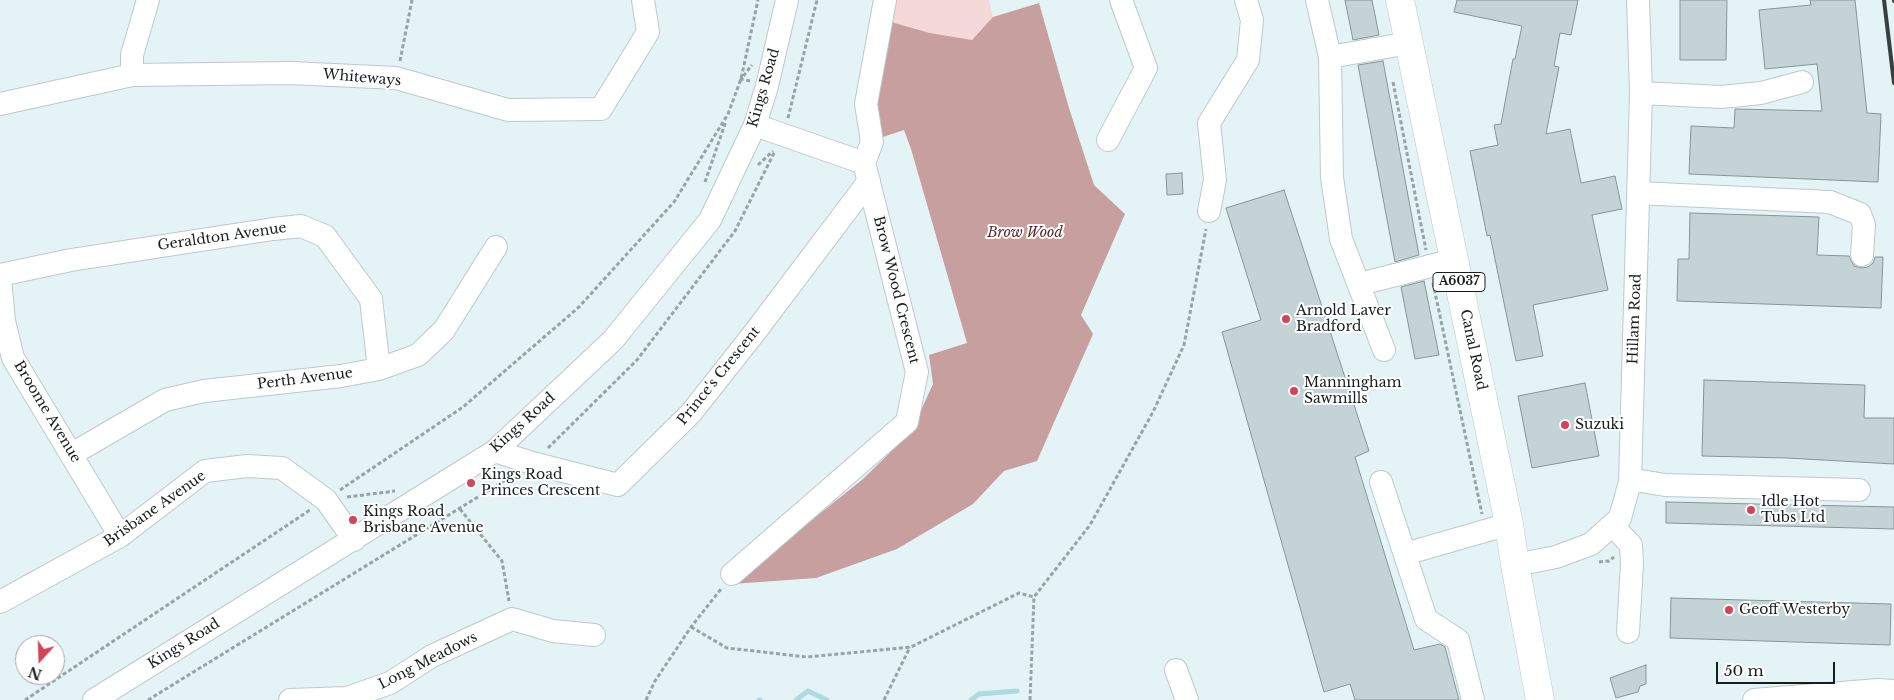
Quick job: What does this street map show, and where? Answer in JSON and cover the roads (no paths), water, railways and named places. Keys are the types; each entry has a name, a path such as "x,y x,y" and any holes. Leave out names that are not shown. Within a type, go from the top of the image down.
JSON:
{"main road":[{"name":"Canal Road","path":"1400,0 1398,45 1497,527 1515,565 1540,700"}],"street":[{"path":"132,75 132,55 148,0"},
{"name":"Whiteways","path":"0,104 132,75 291,73 396,78 508,110 601,109 648,32 643,0"},
{"name":"Kings Road","path":"94,700 496,451 613,340 710,220 756,125 787,0"},
{"path":"756,125 867,172 872,142 866,104 885,0"},
{"path":"1108,140 1146,68 1121,0"},
{"path":"1209,211 1215,180 1210,123 1248,60 1252,20 1246,0"},
{"path":"1317,0 1330,58 1332,177 1341,238 1384,350"},
{"name":"Hillam Road","path":"1515,565 1556,557 1591,544 1620,518 1630,482 1640,93 1638,0"},
{"path":"1330,58 1398,45"},
{"path":"1640,93 1720,97 1761,93 1802,82"},
{"name":"Prince's Crescent","path":"496,451 532,463 618,485 691,414 756,332 867,172"},
{"name":"Brow Wood Crescent","path":"732,574 907,422 917,372 867,172"},
{"path":"1638,193 1830,202 1860,214 1864,226 1862,255"},
{"name":"Geraldton Avenue","path":"0,276 71,260 273,228 301,226 325,236 372,299 379,369"},
{"name":"Perth Avenue","path":"72,454 165,400 204,391 341,376 379,369 418,355 444,330 496,247"},
{"path":"1360,284 1442,263"},
{"name":"Broome Avenue","path":"0,276 4,321 13,358 120,536"},
{"name":"Brisbane Avenue","path":"0,602 120,536 205,471 247,466 282,468 326,500 354,540"},
{"path":"1630,482 1642,481 1665,485 1860,490"},
{"path":"1381,482 1426,620 1458,640 1473,700"},
{"path":"1612,525 1631,545 1632,564 1628,632"},
{"path":"1405,554 1497,527"},
{"name":"Long Meadows","path":"290,700 347,698 390,683 432,656 512,619 553,631 594,635"},
{"path":"1176,670 1187,700"},
{"path":"1754,700 1878,690 1894,691"}],"waterway":[{"path":"796,700 808,691 827,700"},
{"path":"971,700 979,694 1017,691"}],"railway":[{"path":"1884,0 1894,83"}],"place":[{"name":"Arnold Laver Bradford","path":"1286,319"},
{"name":"Manningham Sawmills","path":"1294,391"},
{"name":"Suzuki","path":"1565,425"},
{"name":"Kings Road Princes Crescent","path":"471,483"},
{"name":"Idle Hot Tubs Ltd","path":"1751,510"},
{"name":"Kings Road Brisbane Avenue","path":"353,520"},
{"name":"Geoff Westerby","path":"1729,610"}],"park label":[{"name":"Brow Wood","path":"1025,233"}]}
